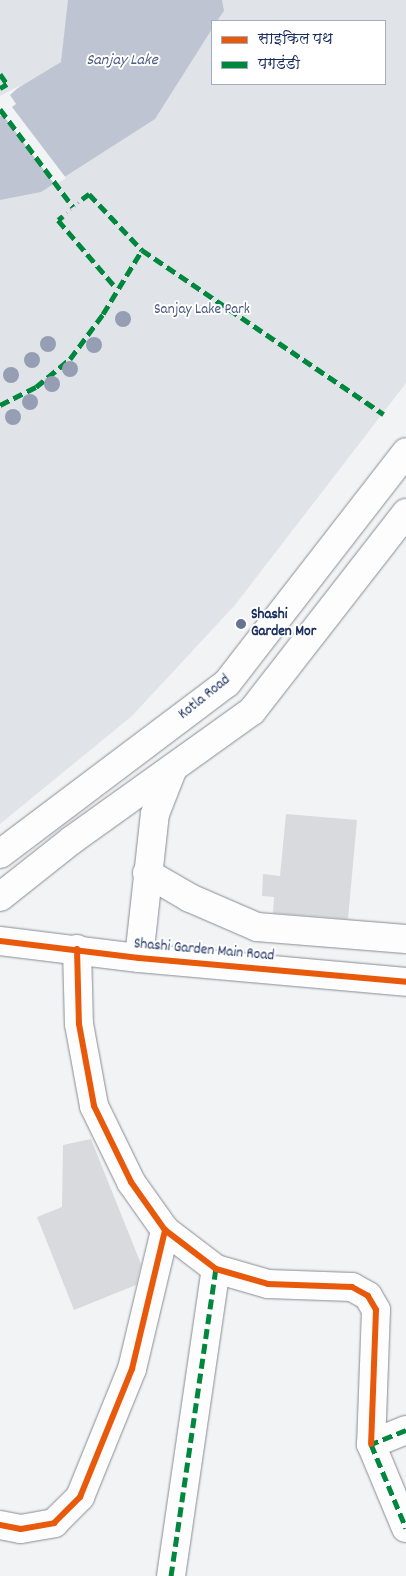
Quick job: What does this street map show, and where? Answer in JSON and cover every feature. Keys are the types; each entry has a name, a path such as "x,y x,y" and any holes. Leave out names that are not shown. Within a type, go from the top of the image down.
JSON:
{"street":[{"name":"Kotla Road","path":"0,854 227,683 406,452"},
{"path":"0,896 252,711 406,513"},
{"path":"139,958 155,814 173,768"},
{"path":"147,873 190,898 257,927 406,939"},
{"name":"Shashi Garden Main Road","path":"0,941 139,958 406,982"},
{"path":"77,949 80,1024 94,1106 132,1182 165,1230 216,1269 268,1284 352,1287 368,1296 376,1310 371,1444 406,1528"},
{"path":"0,1524 21,1529 54,1523 80,1497 132,1369 165,1230"},
{"path":"171,1576 216,1269"},
{"path":"371,1444 406,1430"}],"path":[{"path":"63,216 82,199"}],"green space":[{"name":"Sanjay Lake Park","path":"0,0 406,0 406,383 235,605 132,716 0,824"}],"water":[{"name":"Sanjay Lake","path":"68,0 222,0 224,11 218,20 211,20 211,31 155,119 41,192 0,200 0,99 61,62"}],"pier":[{"path":"21,85 10,95 16,104 12,107 66,178 55,185 3,115 0,116 0,96"}],"building":[{"path":"286,814 357,820 348,919 273,913 274,897 262,896 263,874 280,876"},
{"path":"91,1139 141,1264 136,1285 74,1310 37,1217 62,1207 63,1145"}],"marked path":[{"path":"0,74 7,84 0,88"},
{"path":"0,109 73,207"},
{"path":"82,199 89,194 142,250"},
{"path":"63,216 58,220 116,288"},
{"path":"0,405 36,387 70,359 103,314 142,250 383,414"},
{"path":"171,1576 216,1269"},
{"path":"406,1430 371,1444 406,1528"}],"cycle path":[{"path":"0,941 139,958 406,982"},
{"path":"77,949 79,1024 94,1106 131,1182 165,1230 216,1269 268,1284 352,1287 368,1296 376,1310 371,1444"},
{"path":"0,1525 21,1529 54,1523 80,1497 132,1369 165,1230"}],"place":[{"name":"Shashi Garden Mor","path":"241,624"}]}
